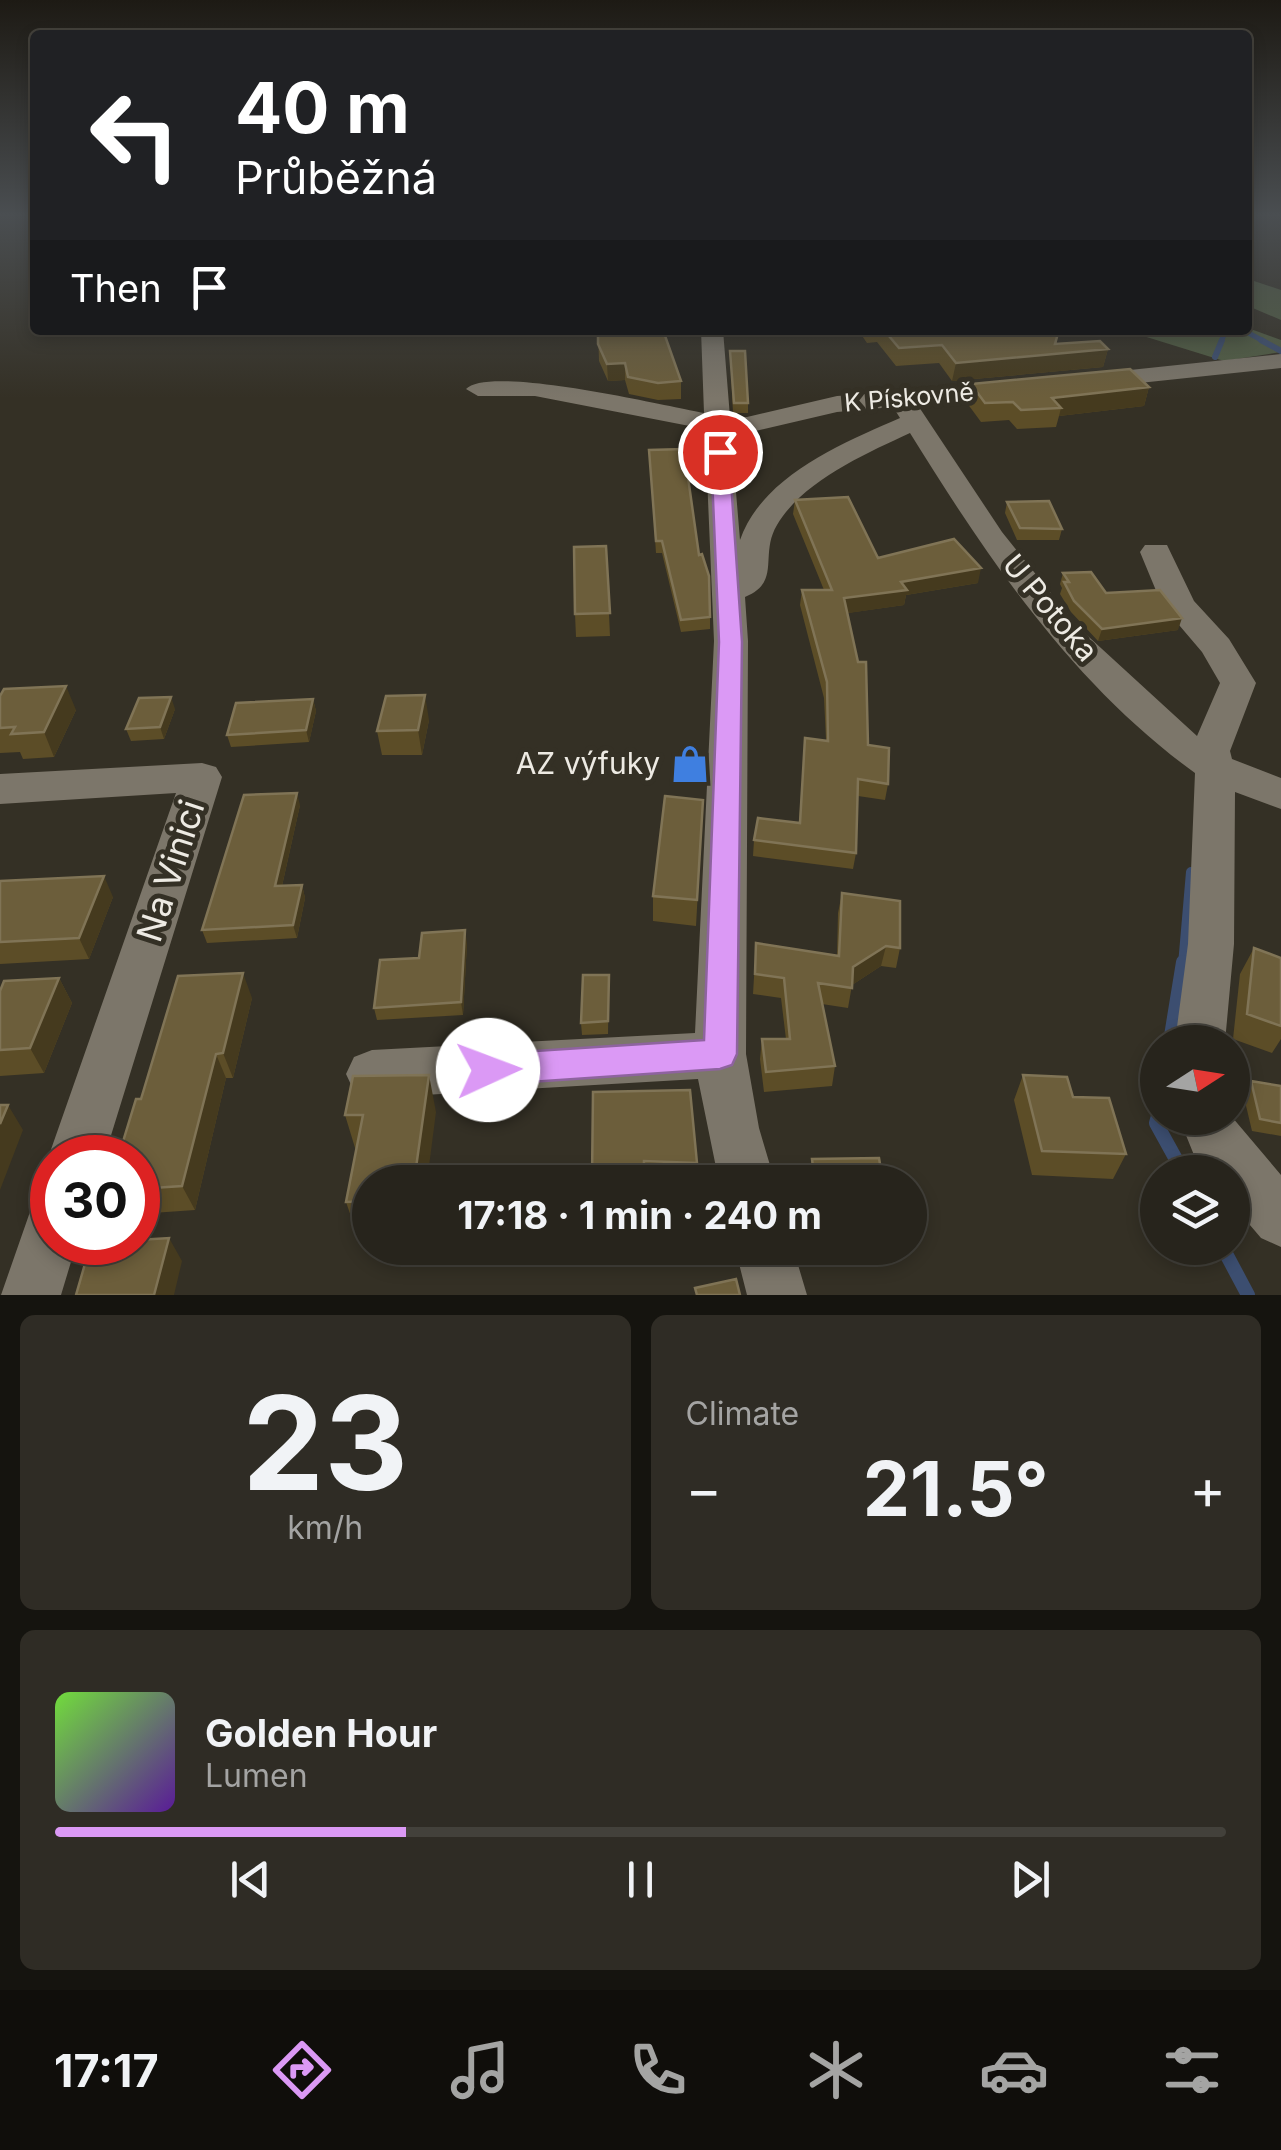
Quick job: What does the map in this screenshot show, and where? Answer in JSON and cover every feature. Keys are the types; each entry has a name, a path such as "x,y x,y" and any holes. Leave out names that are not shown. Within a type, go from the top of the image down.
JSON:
{"street":[{"path":"712,335 730,642 720,1054 742,1165"},
{"path":"1072,383 1281,361"},
{"name":"K Pískovně","path":"478,388 535,389 718,424 746,425 807,409 907,410 1034,386"},
{"path":"727,592 750,583 762,524 786,496 907,410"},
{"name":"U Potoka","path":"907,410 990,537 1066,634 1172,737 1215,768 1281,794"},
{"path":"1156,552 1180,605 1217,647 1238,684 1210,751 1215,768 1211,944 1202,1025"},
{"name":"Na Vinici","path":"0,789 202,777 84,1135"},
{"path":"372,1074 720,1054"},
{"path":"1214,1135 1281,1218"},
{"path":"31,1295 41,1265"},
{"path":"769,1265 777,1295"}],"green space":[{"path":"1252,280 1281,290 1281,320 1252,308"},
{"path":"1252,329 1281,340 1281,352 1224,361 1140,335 1252,335"}],"building":[{"path":"598,335 665,335 681,381 658,383 628,377 625,363 607,364"},
{"path":"888,335 1058,335 1055,344 1100,341 1108,349 956,363 942,345 899,348"},
{"path":"730,351 745,351 748,403 734,403"},
{"path":"1130,369 1149,387 1052,398 1061,408 1021,410 1013,402 985,403 971,384"},
{"path":"684,449 699,555 702,554 709,576 710,617 681,620 662,541 656,541 649,450"},
{"path":"848,497 878,558 954,539 981,568 901,582 907,590 844,598 858,662 866,662 868,745 889,748 888,784 858,779 856,853 754,840 758,818 800,823 805,738 828,741 827,682 802,590 832,590 795,500"},
{"path":"1049,501 1062,529 1020,528 1007,502"},
{"path":"606,546 610,613 575,614 574,547"},
{"path":"1091,572 1106,593 1160,590 1182,618 1102,629 1074,601 1064,582 1069,582 1063,573"},
{"path":"66,686 44,732 11,734 15,727 0,728 0,696 4,689"},
{"path":"425,695 418,730 377,731 386,696"},
{"path":"171,697 160,727 126,729 139,698"},
{"path":"313,699 306,730 227,735 236,703"},
{"path":"297,793 275,886 302,885 293,925 202,930 244,795"},
{"path":"665,796 703,800 697,900 653,896"},
{"path":"104,876 79,938 0,942 0,881"},
{"path":"842,893 900,901 900,948 886,946 853,967 852,988 818,983 835,1066 766,1072 762,1039 790,1039 784,978 755,974 756,943 839,956"},
{"path":"465,930 461,1002 374,1008 380,960 419,958 422,933"},
{"path":"1254,948 1281,958 1281,1026 1247,1014"},
{"path":"243,973 223,1053 216,1054 182,1186 160,1188 160,1135 125,1135 136,1099 141,1099 178,976"},
{"path":"583,975 609,975 608,1021 581,1023"},
{"path":"59,978 30,1048 0,1050 0,991 4,981"},
{"path":"429,1075 416,1165 353,1165 363,1115 345,1115 353,1076"},
{"path":"1023,1075 1067,1077 1073,1097 1109,1098 1126,1154 1042,1151"},
{"path":"1251,1081 1281,1086 1281,1123 1260,1119"},
{"path":"690,1090 697,1163 644,1161 644,1165 592,1165 593,1092"},
{"path":"0,1105 8,1105 0,1124"},
{"path":"879,1158 880,1165 813,1165 812,1159"},
{"path":"352,1171 352,1202 346,1202"},
{"path":"169,1238 154,1295 76,1295 85,1265 160,1265 160,1239"},
{"path":"736,1279 740,1295 697,1295 695,1288"}],"waterway":[{"path":"1221,342 1224,335"},
{"path":"1252,335 1265,342"},
{"path":"1215,357 1222,340"},
{"path":"1261,340 1281,351"},
{"path":"1183,965 1191,872"},
{"path":"1173,1025 1183,962"},
{"path":"1163,1135 1174,1155"},
{"path":"1232,1265 1248,1295"}],"place":[{"name":"AZ výfuky","path":"690,764"}],"route":[{"path":"488,1070 720,1054 730,642 720,452"}]}
